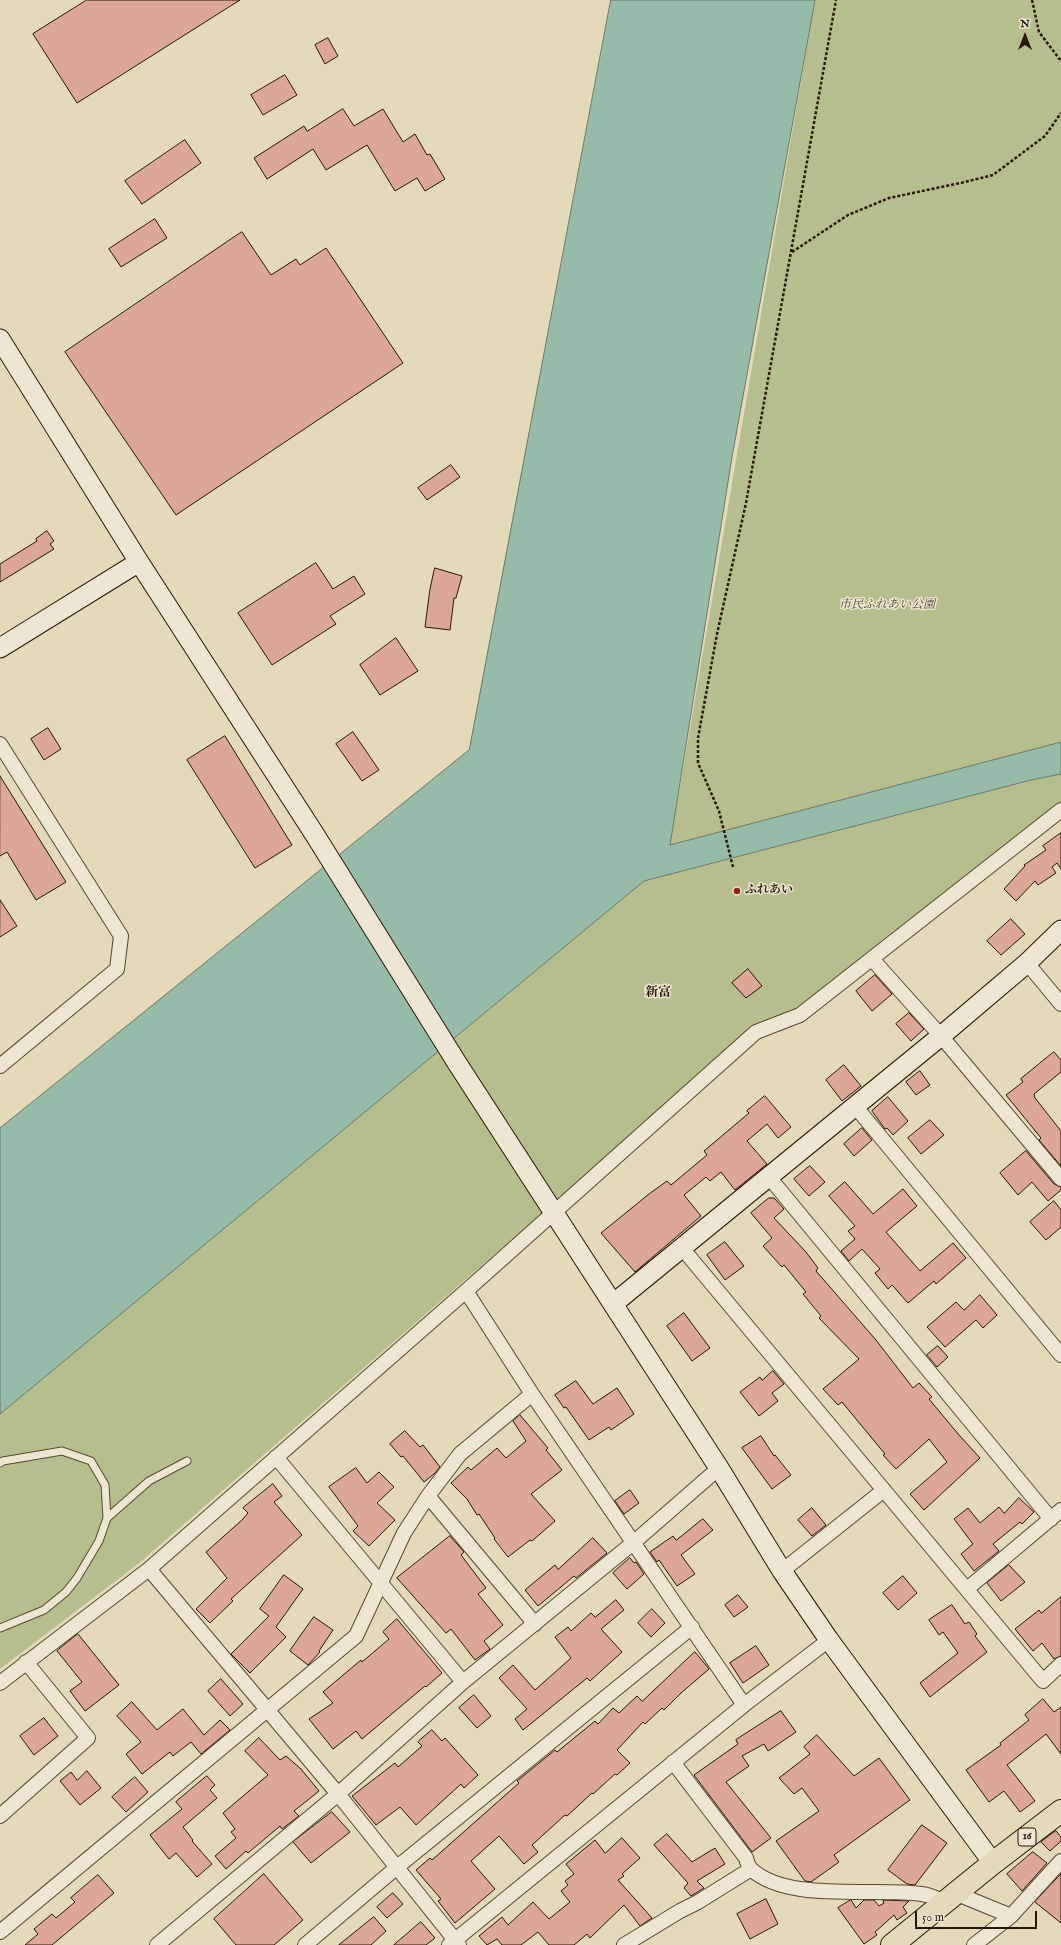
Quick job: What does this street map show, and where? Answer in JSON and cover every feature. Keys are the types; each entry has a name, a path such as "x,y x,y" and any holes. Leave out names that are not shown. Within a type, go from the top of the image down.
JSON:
{"highway":[{"name":"16","path":"892,1945 993,1863 1061,1811"}],"street":[{"path":"0,339 139,562 315,835 457,1063 720,1468 782,1571 829,1640 993,1863"},
{"path":"0,648 139,562"},
{"path":"0,744 120,936 117,969 0,1066"},
{"path":"0,1682 149,1569 466,1291 756,1032 800,1014 1061,810"},
{"path":"613,1304 941,1036 1027,963 1061,930"},
{"path":"872,959 941,1036 1061,1179"},
{"path":"1027,963 1061,1004"},
{"path":"855,1106 1061,1354"},
{"path":"769,1177 1056,1515 966,1589"},
{"path":"682,1248 1042,1680 1061,1664"},
{"path":"466,1291 532,1394 633,1543 692,1626 744,1705"},
{"path":"0,1932 356,1636 404,1533 428,1496 460,1454 532,1394"},
{"path":"276,1457 463,1682"},
{"path":"157,1945 338,1794 463,1682 633,1543 720,1468"},
{"path":"782,1571 884,1490"},
{"path":"428,1496 535,1624"},
{"path":"149,1569 338,1794 454,1943 673,1762 829,1640"},
{"path":"305,1945 396,1868 692,1626"},
{"path":"0,1816 88,1738 26,1662"},
{"path":"673,1762 746,1858 751,1869 772,1882 786,1887 822,1890 922,1894 950,1898 1011,1916"},
{"path":"974,1945 1011,1916 1061,1863"},
{"path":"624,1945 751,1869"}],"lane":[{"path":"0,1463 3,1461 62,1451 90,1461 105,1485 107,1518 98,1540 77,1578 66,1592 44,1610 0,1628"},
{"path":"107,1518 149,1481 187,1461"}],"path":[{"path":"733,867 719,811 698,763 698,738 717,634 746,503 836,0"},
{"path":"1032,0 1039,32 1061,61"},
{"path":"792,252 848,215 889,198 993,175 1045,136 1061,113"}],"green space":[{"name":"市民ふれあい公園","path":"815,0 1061,0 1061,742 670,845"},
{"path":"1061,774 1061,802 798,1010 754,1029 138,1564 0,1669 0,1413 644,881 1031,780"}],"shaded area":[{"path":"611,0 815,0 732,457 670,845 1061,742 1061,774 1031,780 644,881 0,1414 0,1128 469,750"}],"building":[{"path":"87,0 240,0 77,103 33,34"},
{"path":"328,38 338,56 325,64 315,45"},
{"path":"285,75 297,95 263,115 251,95"},
{"path":"343,109 354,126 383,109 403,142 415,134 427,155 430,154 445,179 425,191 417,178 395,191 367,145 326,170 313,149 267,179 254,158 304,126 307,131"},
{"path":"185,140 201,163 142,204 125,181"},
{"path":"155,219 167,238 121,267 109,249"},
{"path":"242,232 271,275 296,259 300,265 326,248 403,363 176,515 65,352"},
{"path":"451,465 460,477 427,500 418,488"},
{"path":"47,531 54,541 50,544 54,549 0,582 0,564 37,541 36,539"},
{"path":"316,563 333,589 354,576 365,594 330,616 336,624 272,665 238,613"},
{"path":"435,568 462,576 456,598 454,598 450,630 425,627 430,589"},
{"path":"396,638 418,671 380,695 360,665"},
{"path":"48,728 61,749 44,760 31,739"},
{"path":"353,732 379,770 362,781 336,744"},
{"path":"225,736 292,845 255,868 187,760"},
{"path":"0,776 66,882 36,900 7,852 0,856"},
{"path":"1061,833 1061,869 1057,863 1052,867 1056,873 1038,885 1035,881 1016,901 1004,889 1025,866 1024,865 1046,850 1043,846"},
{"path":"0,900 17,926 0,937"},
{"path":"1011,919 1025,934 1001,955 987,941"},
{"path":"748,969 762,986 746,998 732,983"},
{"path":"875,975 892,994 872,1011 856,991"},
{"path":"909,1013 924,1029 911,1041 896,1024"},
{"path":"1054,1052 1061,1060 1061,1072 1034,1094 1035,1098 1061,1131 1061,1166 1039,1140 1041,1138 1006,1095 1023,1082 1021,1079"},
{"path":"844,1065 861,1086 842,1101 826,1080"},
{"path":"920,1071 930,1085 916,1095 906,1082"},
{"path":"765,1096 791,1127 778,1138 767,1124 747,1141 767,1164 735,1190 721,1172 710,1181 706,1177 684,1195 701,1216 635,1272 601,1233 649,1194 667,1181 671,1185 707,1155 704,1151 749,1113 747,1111"},
{"path":"888,1097 908,1121 893,1135 887,1128 885,1129 872,1111"},
{"path":"930,1120 944,1135 921,1154 908,1138"},
{"path":"862,1128 872,1140 854,1156 844,1144"},
{"path":"1026,1151 1054,1184 1061,1187 1061,1190 1048,1201 1032,1182 1018,1195 1000,1173"},
{"path":"810,1166 825,1182 809,1196 794,1179"},
{"path":"845,1182 873,1214 903,1189 917,1206 886,1232 920,1271 953,1243 966,1258 936,1284 934,1281 908,1303 892,1285 888,1289 875,1273 880,1269 862,1249 849,1261 841,1251 855,1239 848,1231 855,1226 829,1196"},
{"path":"769,1198 774,1198 784,1209 774,1218 806,1252 818,1268 816,1271 876,1340 913,1388 919,1383 932,1397 929,1399 980,1458 924,1510 910,1494 947,1462 929,1439 896,1469 883,1455 885,1454 842,1402 838,1405 823,1389 859,1359 819,1318 821,1316 803,1294 806,1292 784,1265 782,1267 763,1246 772,1238 751,1213"},
{"path":"1054,1201 1061,1210 1061,1227 1046,1240 1030,1222"},
{"path":"725,1242 744,1266 725,1280 707,1255"},
{"path":"980,1295 997,1315 983,1328 976,1320 945,1347 927,1327 956,1302 964,1310"},
{"path":"684,1313 710,1348 692,1361 667,1326"},
{"path":"938,1346 948,1357 937,1367 927,1355"},
{"path":"773,1371 784,1384 772,1393 778,1401 759,1416 740,1392 760,1377 762,1380"},
{"path":"576,1381 593,1404 617,1388 634,1414 611,1430 609,1427 589,1440 566,1407 564,1408 555,1395"},
{"path":"520,1415 548,1448 546,1450 562,1470 531,1494 555,1521 532,1541 530,1540 508,1557 494,1539 495,1538 479,1514 477,1515 467,1499 451,1483 468,1467 471,1470 497,1448 506,1458 526,1441 513,1421"},
{"path":"405,1431 420,1447 423,1445 440,1467 424,1482 403,1456 401,1457 390,1444"},
{"path":"761,1436 774,1456 775,1455 791,1475 772,1489 742,1448"},
{"path":"356,1468 367,1483 379,1472 394,1487 377,1503 395,1520 369,1546 353,1531 358,1526 329,1487"},
{"path":"273,1484 282,1496 274,1502 302,1535 231,1599 233,1601 210,1623 196,1609 227,1578 206,1552 248,1513 243,1508"},
{"path":"630,1490 639,1503 624,1514 615,1501"},
{"path":"1019,1498 1034,1512 1022,1524 1020,1522 993,1544 999,1551 974,1571 961,1554 973,1544 954,1519 968,1508 980,1523 999,1507 1004,1513"},
{"path":"812,1508 826,1525 812,1536 798,1520"},
{"path":"703,1519 713,1530 681,1555 695,1574 677,1586 659,1560 657,1562 650,1552 673,1536 676,1540"},
{"path":"450,1536 464,1552 461,1555 486,1588 478,1594 503,1625 484,1641 490,1649 475,1660 451,1629 446,1633 397,1578"},
{"path":"593,1538 607,1553 576,1578 574,1576 538,1606 525,1590 555,1565 558,1569"},
{"path":"630,1558 634,1563 636,1562 644,1574 627,1589 613,1573"},
{"path":"1009,1565 1025,1582 1001,1601 987,1583"},
{"path":"284,1575 303,1589 276,1627 286,1637 250,1673 231,1654 269,1616 260,1609"},
{"path":"903,1576 917,1593 898,1610 883,1593"},
{"path":"738,1595 748,1607 734,1617 725,1605"},
{"path":"1061,1597 1061,1656 1054,1659 1042,1643 1033,1651 1015,1629 1039,1610 1041,1613"},
{"path":"616,1600 624,1610 601,1629 622,1652 590,1681 587,1678 523,1730 515,1719 527,1709 499,1678 513,1665 535,1690 571,1658 555,1637 568,1627 571,1631 591,1613 595,1617"},
{"path":"952,1605 965,1624 969,1622 977,1634 975,1636 987,1652 930,1697 920,1683 958,1653 943,1632 939,1635 929,1620"},
{"path":"652,1609 665,1623 651,1637 638,1623"},
{"path":"314,1617 333,1630 319,1651 320,1652 308,1665 290,1651"},
{"path":"397,1619 442,1673 362,1739 356,1731 333,1749 309,1719 333,1703 323,1692 389,1639 383,1632"},
{"path":"78,1634 119,1685 85,1711 70,1691 82,1682 57,1651"},
{"path":"756,1646 769,1665 743,1683 730,1663"},
{"path":"695,1652 709,1669 664,1710 662,1708 645,1724 643,1722 617,1750 630,1763 617,1775 615,1774 593,1794 592,1793 567,1816 565,1815 532,1845 538,1852 524,1864 499,1836 471,1861 495,1889 455,1923 438,1901 441,1899 416,1870 430,1858 432,1860 519,1783 517,1781 555,1750 557,1752 595,1721 598,1724 613,1708 619,1713 637,1696 642,1701"},
{"path":"221,1679 243,1704 230,1716 208,1691"},
{"path":"474,1695 491,1716 477,1728 459,1708"},
{"path":"1043,1699 1054,1712 1061,1707 1061,1754 1046,1734 1007,1765 1035,1801 1020,1812 1004,1791 989,1802 966,1770 1001,1745 1000,1743 1029,1720 1025,1715"},
{"path":"132,1702 157,1730 183,1709 204,1735 220,1720 230,1730 201,1754 191,1742 173,1756 170,1752 142,1774 126,1754 141,1742 117,1716"},
{"path":"781,1711 796,1732 768,1751 764,1744 742,1756 749,1766 726,1782 771,1838 752,1852 694,1775 738,1744 736,1740"},
{"path":"44,1718 58,1736 34,1755 20,1736"},
{"path":"432,1730 442,1741 445,1738 478,1775 464,1788 461,1784 416,1825 400,1807 376,1825 352,1796 395,1763 398,1767 422,1746 418,1742"},
{"path":"817,1735 854,1776 879,1758 910,1800 834,1855 839,1862 811,1882 805,1881 776,1841 819,1811 802,1788 794,1794 779,1778 810,1754 804,1747"},
{"path":"259,1738 280,1760 286,1756 301,1769 319,1791 294,1811 299,1816 282,1829 280,1826 248,1853 246,1851 226,1869 215,1856 236,1838 231,1832 235,1829 223,1813 268,1775 245,1751"},
{"path":"87,1771 101,1788 80,1805 60,1781 71,1772 77,1780"},
{"path":"207,1776 215,1785 210,1790 217,1798 183,1827 193,1840 192,1841 212,1864 197,1877 176,1853 169,1859 150,1835 182,1809 176,1802"},
{"path":"135,1777 148,1792 126,1812 112,1797"},
{"path":"332,1812 350,1832 311,1863 293,1842"},
{"path":"922,1825 947,1843 915,1885 907,1884 888,1870"},
{"path":"1056,1831 1061,1837 1061,1841 1050,1851 1041,1842"},
{"path":"667,1834 692,1862 715,1848 725,1864 697,1881 704,1888 691,1896 684,1888 688,1883 654,1845"},
{"path":"622,1838 640,1858 622,1874 624,1876 618,1880 652,1918 640,1926 624,1905 590,1938 587,1934 574,1945 549,1945 538,1932 521,1945 502,1945 497,1939 487,1945 479,1936 502,1917 508,1925 533,1902 549,1919 570,1902 561,1891 568,1885 565,1881 574,1874 566,1864 595,1840 605,1853"},
{"path":"1033,1852 1047,1863 1022,1891 1007,1874"},
{"path":"264,1874 303,1920 274,1945 236,1945 214,1919"},
{"path":"1061,1874 1061,1923 1035,1902"},
{"path":"98,1875 114,1893 52,1945 25,1945 38,1934 34,1929 52,1914 56,1918 75,1902 71,1898"},
{"path":"393,1893 403,1904 387,1918 377,1907"},
{"path":"766,1899 778,1924 750,1939 737,1914"},
{"path":"851,1900 856,1908 864,1900 874,1900 879,1906 884,1903 883,1900 909,1901 903,1907 907,1913 897,1920 894,1915 875,1932 877,1935 864,1944 838,1908"},
{"path":"374,1917 386,1931 371,1945 339,1945"},
{"path":"421,1922 435,1938 426,1945 394,1945"}],"place":[{"name":"ふれあい","path":"737,891"}],"district":[{"name":"新富","path":"658,993"}]}
